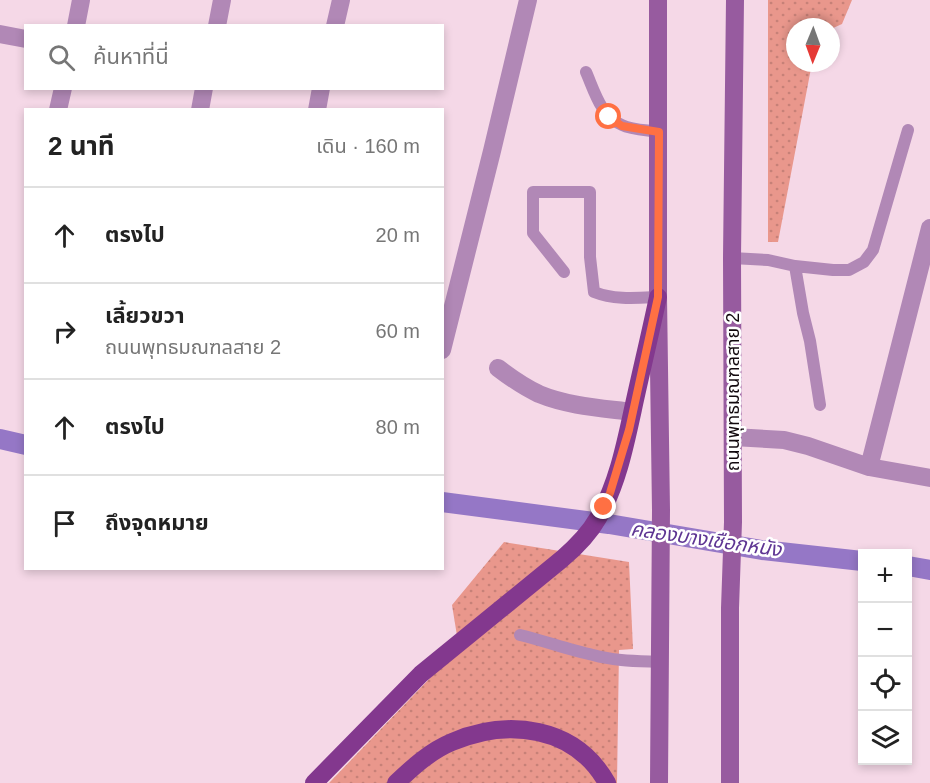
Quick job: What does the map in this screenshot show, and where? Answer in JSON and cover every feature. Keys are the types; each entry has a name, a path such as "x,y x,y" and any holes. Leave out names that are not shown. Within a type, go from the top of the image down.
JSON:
{"main road":[{"path":"658,0 659,783"},
{"name":"ถนนพุทธมณฑลสาย 2","path":"730,783 735,0"},
{"path":"314,783 421,674 545,574 582,540 597,520 610,493 625,443 658,297"},
{"path":"396,783 412,768 451,742 499,729 523,729 543,733 566,742 585,755 607,783"}],"street":[{"path":"76,24 81,0"},
{"path":"217,24 222,0"},
{"path":"335,24 341,0"},
{"path":"444,342 528,0"},
{"path":"0,34 24,39"},
{"path":"58,108 63,90"},
{"path":"200,108 204,90"},
{"path":"317,108 321,90"},
{"path":"869,467 930,228"},
{"path":"498,368 538,394 562,402 632,412"},
{"path":"733,437 784,440 869,467 930,478"}],"lane":[{"path":"586,72 609,117 622,126 659,132"},
{"path":"732,258 768,260 795,266 833,270 849,270 864,262 873,250 908,130"},
{"path":"564,272 532,233 533,192 591,192 590,257 594,291 604,296 625,298 658,297"},
{"path":"795,266 820,405"},
{"path":"520,635 593,656 627,661 659,662"}],"shaded area":[{"path":"768,0 852,0 840,25 840,18 786,18 786,72 810,72 778,242 768,242"},
{"path":"504,542 629,562 633,649 619,650 617,783 329,783 459,648 452,605"}],"waterway":[{"name":"คลองบางเชือกหนัง","path":"0,439 24,445"},
{"name":"คลองบางเชือกหนัง","path":"444,502 609,524 762,550 858,561"},
{"name":"คลองบางเชือกหนัง","path":"912,567 930,570"}],"route":[{"path":"604,507 629,430 658,297 659,132 622,126 609,117"}]}
